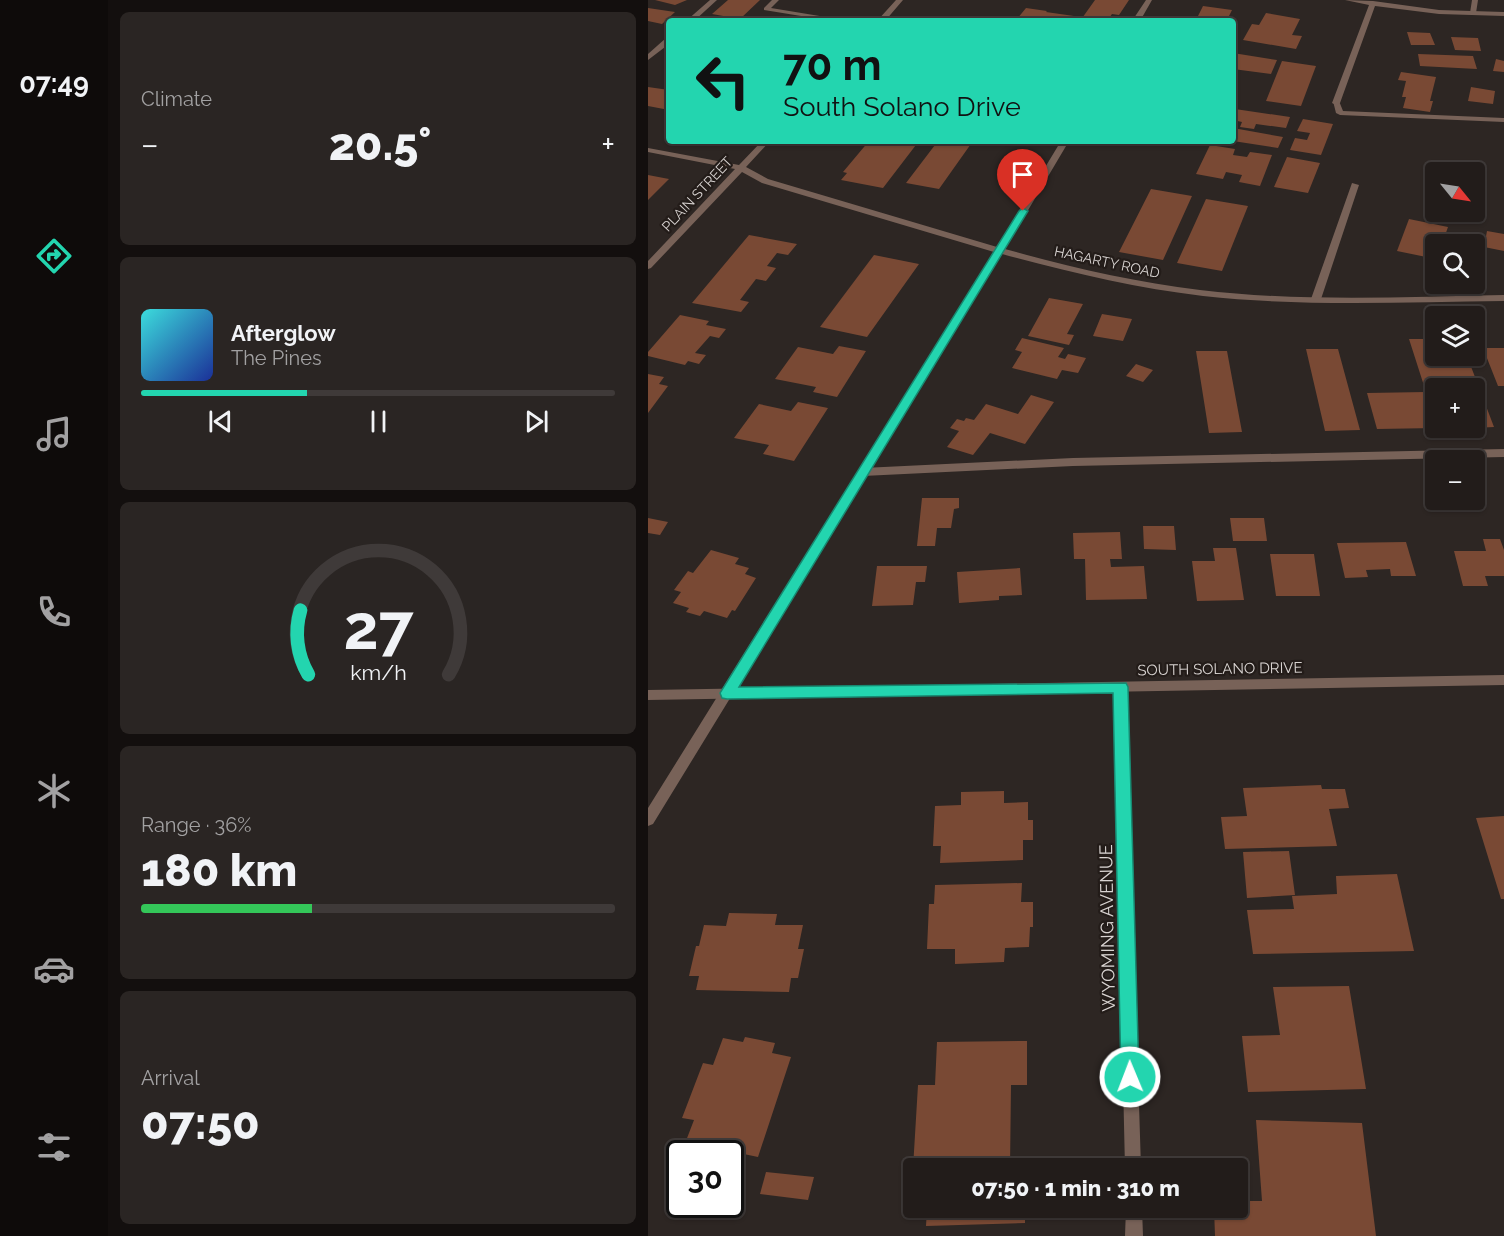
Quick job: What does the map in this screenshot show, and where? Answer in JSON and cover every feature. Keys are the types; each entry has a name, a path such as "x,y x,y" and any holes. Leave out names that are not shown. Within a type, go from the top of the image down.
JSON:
{"street":[{"path":"693,18 714,0"},
{"path":"776,0 766,9 826,18"},
{"path":"884,18 900,0"},
{"path":"1138,18 1149,0"},
{"path":"1348,0 1439,12 1504,14"},
{"path":"1473,13 1475,0"},
{"path":"1373,3 1336,103 1340,113 1366,116 1504,120"},
{"path":"648,58 666,43"},
{"name":"PLAIN STREET","path":"648,266 763,144"},
{"path":"648,820 1063,144"},
{"name":"HAGARTY ROAD","path":"648,150 741,168 765,181 999,251 1078,272 1161,288 1217,294 1316,299 1504,298"},
{"path":"1316,299 1355,185"},
{"path":"863,472 1073,462 1504,453"},
{"name":"SOUTH SOLANO DRIVE","path":"648,695 1504,680"},
{"name":"WYOMING AVENUE","path":"1120,687 1132,1158"},
{"path":"1134,1218 1134,1236"}],"building":[{"path":"655,0 687,0 675,5"},
{"path":"728,0 760,0 741,18 712,14"},
{"path":"1095,0 1129,0 1119,15 1112,14 1109,18 1082,18"},
{"path":"1203,6 1232,10 1228,18 1198,16"},
{"path":"648,8 675,12 662,24 648,21"},
{"path":"1026,8 1074,16 1072,18 1018,18"},
{"path":"1266,13 1300,19 1292,35 1302,36 1296,49 1243,40 1252,24 1259,25"},
{"path":"1407,32 1430,33 1435,45 1411,45"},
{"path":"1451,37 1478,38 1481,51 1455,50"},
{"path":"1236,53 1277,60 1271,74 1236,69"},
{"path":"1418,54 1473,56 1477,69 1420,66"},
{"path":"1496,59 1504,61 1504,72 1493,71"},
{"path":"1282,61 1316,66 1301,106 1266,101"},
{"path":"1401,72 1436,77 1430,101 1433,101 1430,112 1403,108 1406,97 1402,97 1406,81 1398,80"},
{"path":"648,87 666,90 666,109 648,106"},
{"path":"1471,87 1495,91 1493,104 1468,101"},
{"path":"1236,109 1290,117 1286,128 1256,124 1254,129 1240,127 1242,122 1236,121"},
{"path":"1303,119 1333,124 1321,155 1290,150 1295,138 1307,140 1310,133 1297,131"},
{"path":"1236,129 1283,137 1278,148 1236,141"},
{"path":"866,144 917,144 883,188 841,180 847,173 843,172"},
{"path":"936,144 971,144 939,189 906,183"},
{"path":"1210,145 1235,149 1233,155 1247,157 1250,152 1272,155 1260,186 1239,182 1242,175 1226,172 1223,179 1196,174"},
{"path":"1287,157 1320,163 1308,193 1274,187"},
{"path":"648,175 669,179 648,200"},
{"path":"1151,189 1192,196 1163,260 1119,252"},
{"path":"1206,199 1248,206 1222,271 1177,263"},
{"path":"1409,219 1448,227 1446,234 1425,234 1425,257 1397,251"},
{"path":"1487,231 1504,234 1504,251 1485,247"},
{"path":"749,235 797,244 788,255 777,253 767,266 776,268 766,281 756,279 740,300 749,302 741,312 692,303"},
{"path":"874,255 919,264 867,337 820,327"},
{"path":"1049,298 1083,304 1067,334 1074,335 1069,345 1028,336"},
{"path":"1102,314 1132,319 1123,341 1093,336"},
{"path":"680,315 709,321 706,325 726,329 719,338 710,336 695,353 706,355 699,364 688,361 685,365 648,356 648,352"},
{"path":"1022,338 1064,348 1058,357 1065,359 1068,354 1086,358 1078,373 1062,370 1057,379 1012,368 1022,352 1015,350"},
{"path":"1409,339 1425,339 1425,366 1471,366 1475,378 1425,378 1425,389"},
{"path":"839,346 866,351 837,397 813,392 816,387 775,379 798,347 833,354"},
{"path":"1485,348 1504,348 1504,386 1498,386"},
{"path":"1306,349 1338,349 1360,430 1325,431"},
{"path":"1196,351 1227,351 1242,432 1209,433"},
{"path":"1136,364 1153,370 1143,382 1126,376"},
{"path":"648,374 664,377 659,384 668,386 648,413"},
{"path":"1425,392 1425,428 1377,429 1367,393"},
{"path":"1031,395 1054,402 1025,444 990,433 973,455 947,447 959,431 950,428 957,419 974,420 986,404 1018,414"},
{"path":"798,402 828,408 794,461 763,454 769,445 734,438 759,404 791,411"},
{"path":"1485,403 1494,427 1485,427"},
{"path":"922,498 959,498 959,508 954,509 951,528 937,528 935,546 917,546"},
{"path":"648,518 668,522 660,535 648,533"},
{"path":"1230,518 1264,518 1267,541 1233,541"},
{"path":"1143,526 1174,526 1176,550 1144,549"},
{"path":"1120,532 1122,559 1110,559 1111,567 1144,566 1147,599 1086,600 1085,559 1074,559 1073,533"},
{"path":"1483,539 1500,539 1504,550 1504,576 1485,576 1488,586 1463,586 1454,551 1486,551"},
{"path":"1406,542 1416,576 1391,576 1390,569 1366,570 1368,577 1345,578 1337,543"},
{"path":"1213,548 1236,548 1244,600 1197,601 1192,561 1215,561"},
{"path":"711,550 739,558 735,564 749,568 745,574 756,578 735,611 732,610 727,618 704,611 700,616 686,612 689,608 673,603 681,592 674,590 688,571 693,573"},
{"path":"1270,554 1314,554 1320,596 1276,596"},
{"path":"877,566 927,566 925,582 916,582 913,605 872,606"},
{"path":"1020,568 1022,595 999,596 999,600 959,603 957,572"},
{"path":"1321,785 1322,789 1345,789 1349,808 1329,809 1337,846 1225,849 1221,817 1247,816 1243,788"},
{"path":"1004,791 1004,803 1028,802 1028,820 1033,820 1033,840 1023,840 1023,860 940,863 941,846 933,846 935,806 961,805 961,792"},
{"path":"1504,816 1504,899 1501,899 1476,818"},
{"path":"1289,851 1295,895 1247,898 1243,852"},
{"path":"1397,874 1414,951 1253,954 1247,910 1294,909 1292,896 1337,894 1336,876"},
{"path":"1022,883 1021,902 1033,902 1033,927 1030,927 1029,947 1005,948 1004,962 955,964 955,949 927,949 929,904 934,904 935,885"},
{"path":"729,913 777,914 775,925 803,925 798,949 804,949 798,978 791,978 789,992 696,990 699,976 689,976 704,925 726,926"},
{"path":"1349,986 1366,1089 1248,1092 1242,1036 1280,1035 1273,987"},
{"path":"745,1037 775,1043 772,1053 791,1057 758,1157 744,1154 744,1140 686,1140 694,1120 682,1118 703,1063 713,1065 723,1038 743,1042"},
{"path":"1027,1041 1027,1085 1011,1085 1010,1158 914,1158 918,1085 935,1085 937,1042"},
{"path":"1256,1120 1362,1123 1376,1236 1215,1236 1214,1218 1248,1218 1248,1201 1262,1201"},
{"path":"766,1172 814,1177 808,1200 760,1194"},
{"path":"926,1218 1025,1218 1025,1223 926,1226"}],"route":[{"path":"1023,211 727,693 1120,687 1130,1077"}]}
